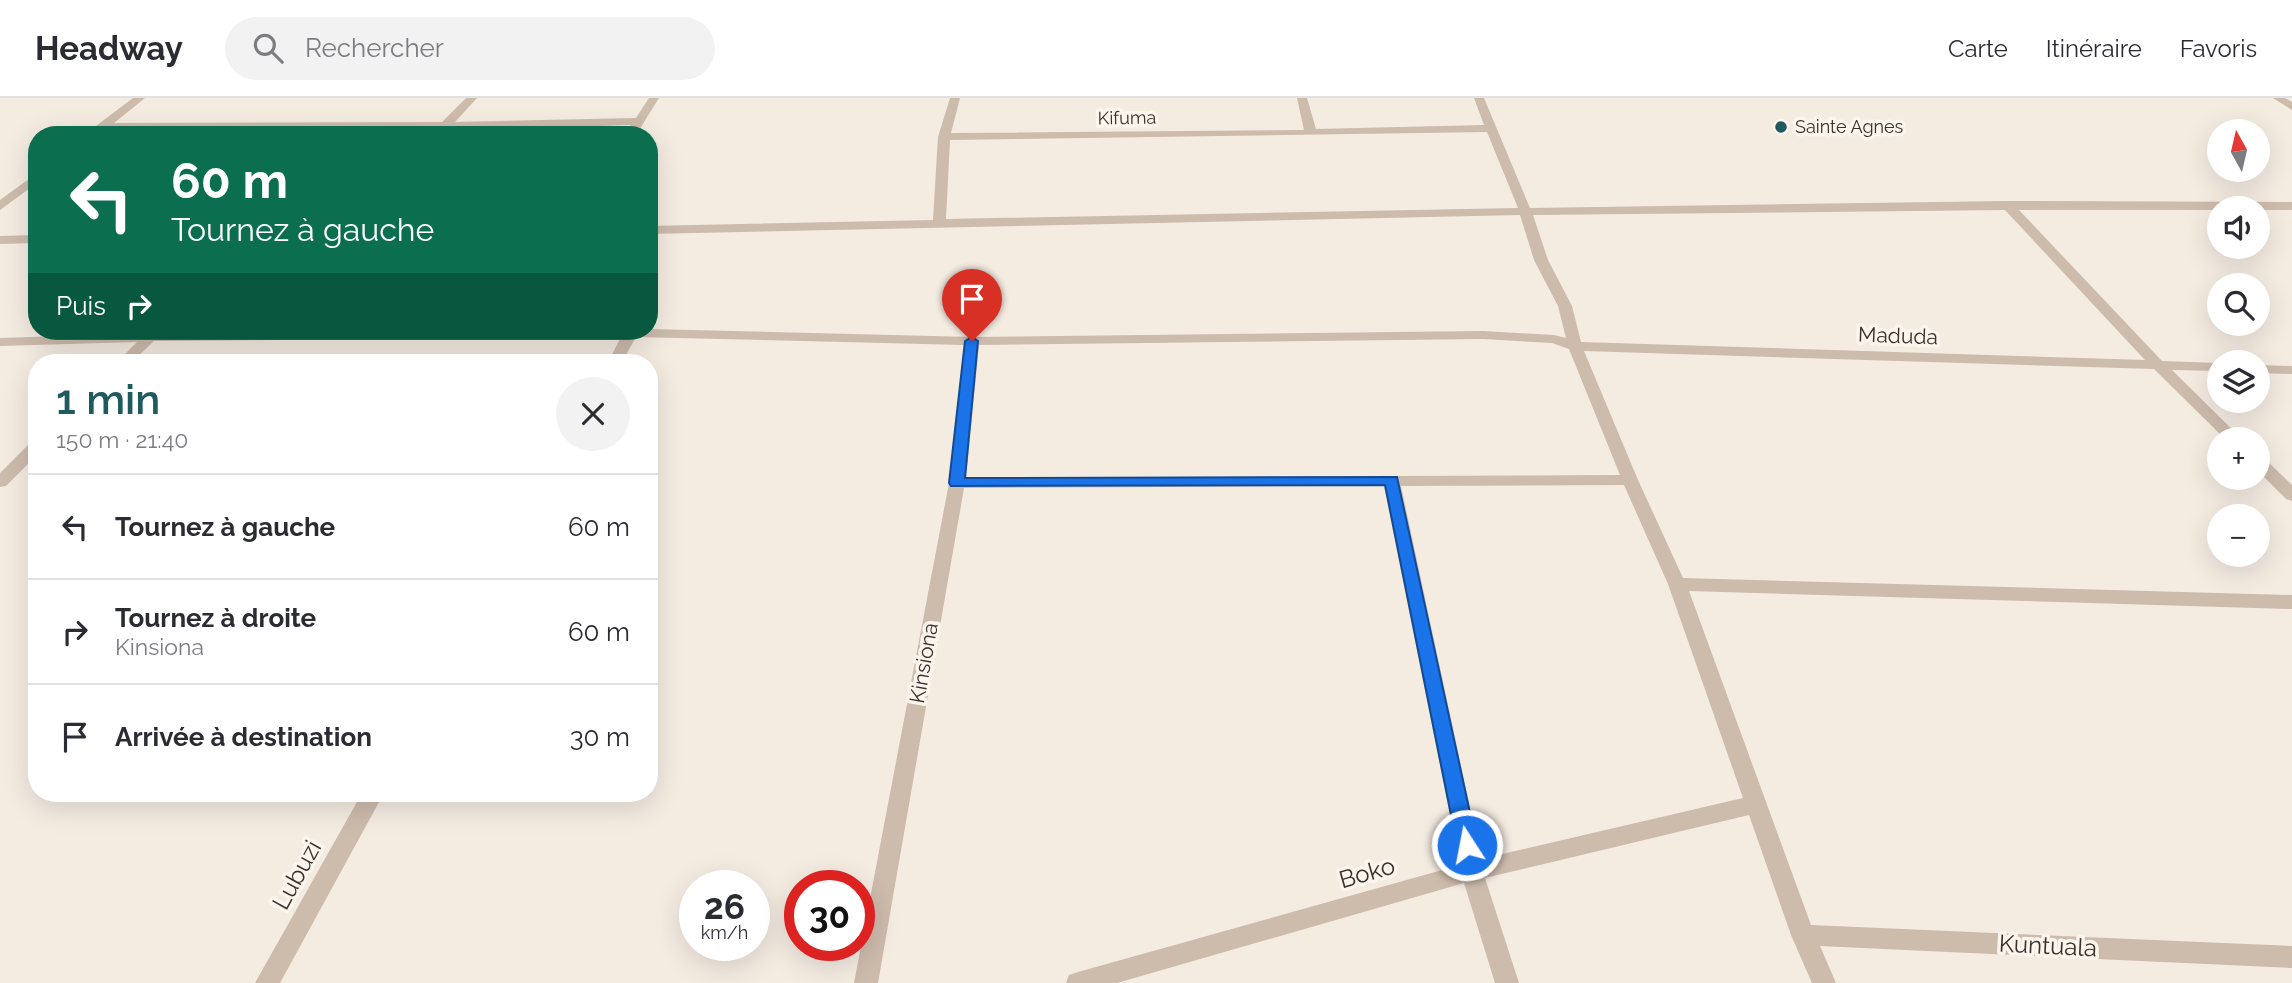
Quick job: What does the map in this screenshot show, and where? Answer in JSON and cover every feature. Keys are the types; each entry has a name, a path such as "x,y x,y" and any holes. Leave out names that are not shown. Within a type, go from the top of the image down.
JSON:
{"street":[{"path":"102,126 140,98"},
{"path":"447,123 472,98"},
{"path":"635,126 654,98"},
{"path":"939,223 944,137 955,98"},
{"path":"1302,98 1311,133"},
{"path":"1479,98 1525,210 1541,260 1565,306 1575,346 1630,480 1677,584 1803,936 1824,983"},
{"path":"2278,98 2292,107"},
{"path":"102,126 447,123 543,125 638,121"},
{"name":"Kifuma","path":"944,137 1492,128"},
{"path":"0,206 28,184"},
{"path":"2007,205 2158,365 2222,427"},
{"path":"658,230 1525,210 2007,205 2292,206"},
{"path":"0,240 28,239"},
{"name":"Maduda","path":"658,334 972,341 1483,335 1554,339 1575,346 2207,367"},
{"name":"Maduda","path":"0,342 60,340"},
{"path":"132,354 147,340"},
{"name":"Kinsiona","path":"866,983 957,483 972,341"},
{"path":"2270,369 2292,370"},
{"path":"0,482 28,455"},
{"path":"2270,474 2292,495"},
{"path":"1391,480 1472,871 1507,983"},
{"path":"957,483 1630,480"},
{"path":"1677,584 2292,602"},
{"name":"Lubuzi","path":"267,983 368,802"},
{"name":"Boko","path":"1078,983 1472,871 1756,804"},
{"name":"Kuntuala","path":"1803,936 2292,957"}],"place":[{"name":"Sainte Agnes","path":"1781,127"}],"route":[{"path":"972,341 957,483 1391,480 1467,845"}]}
